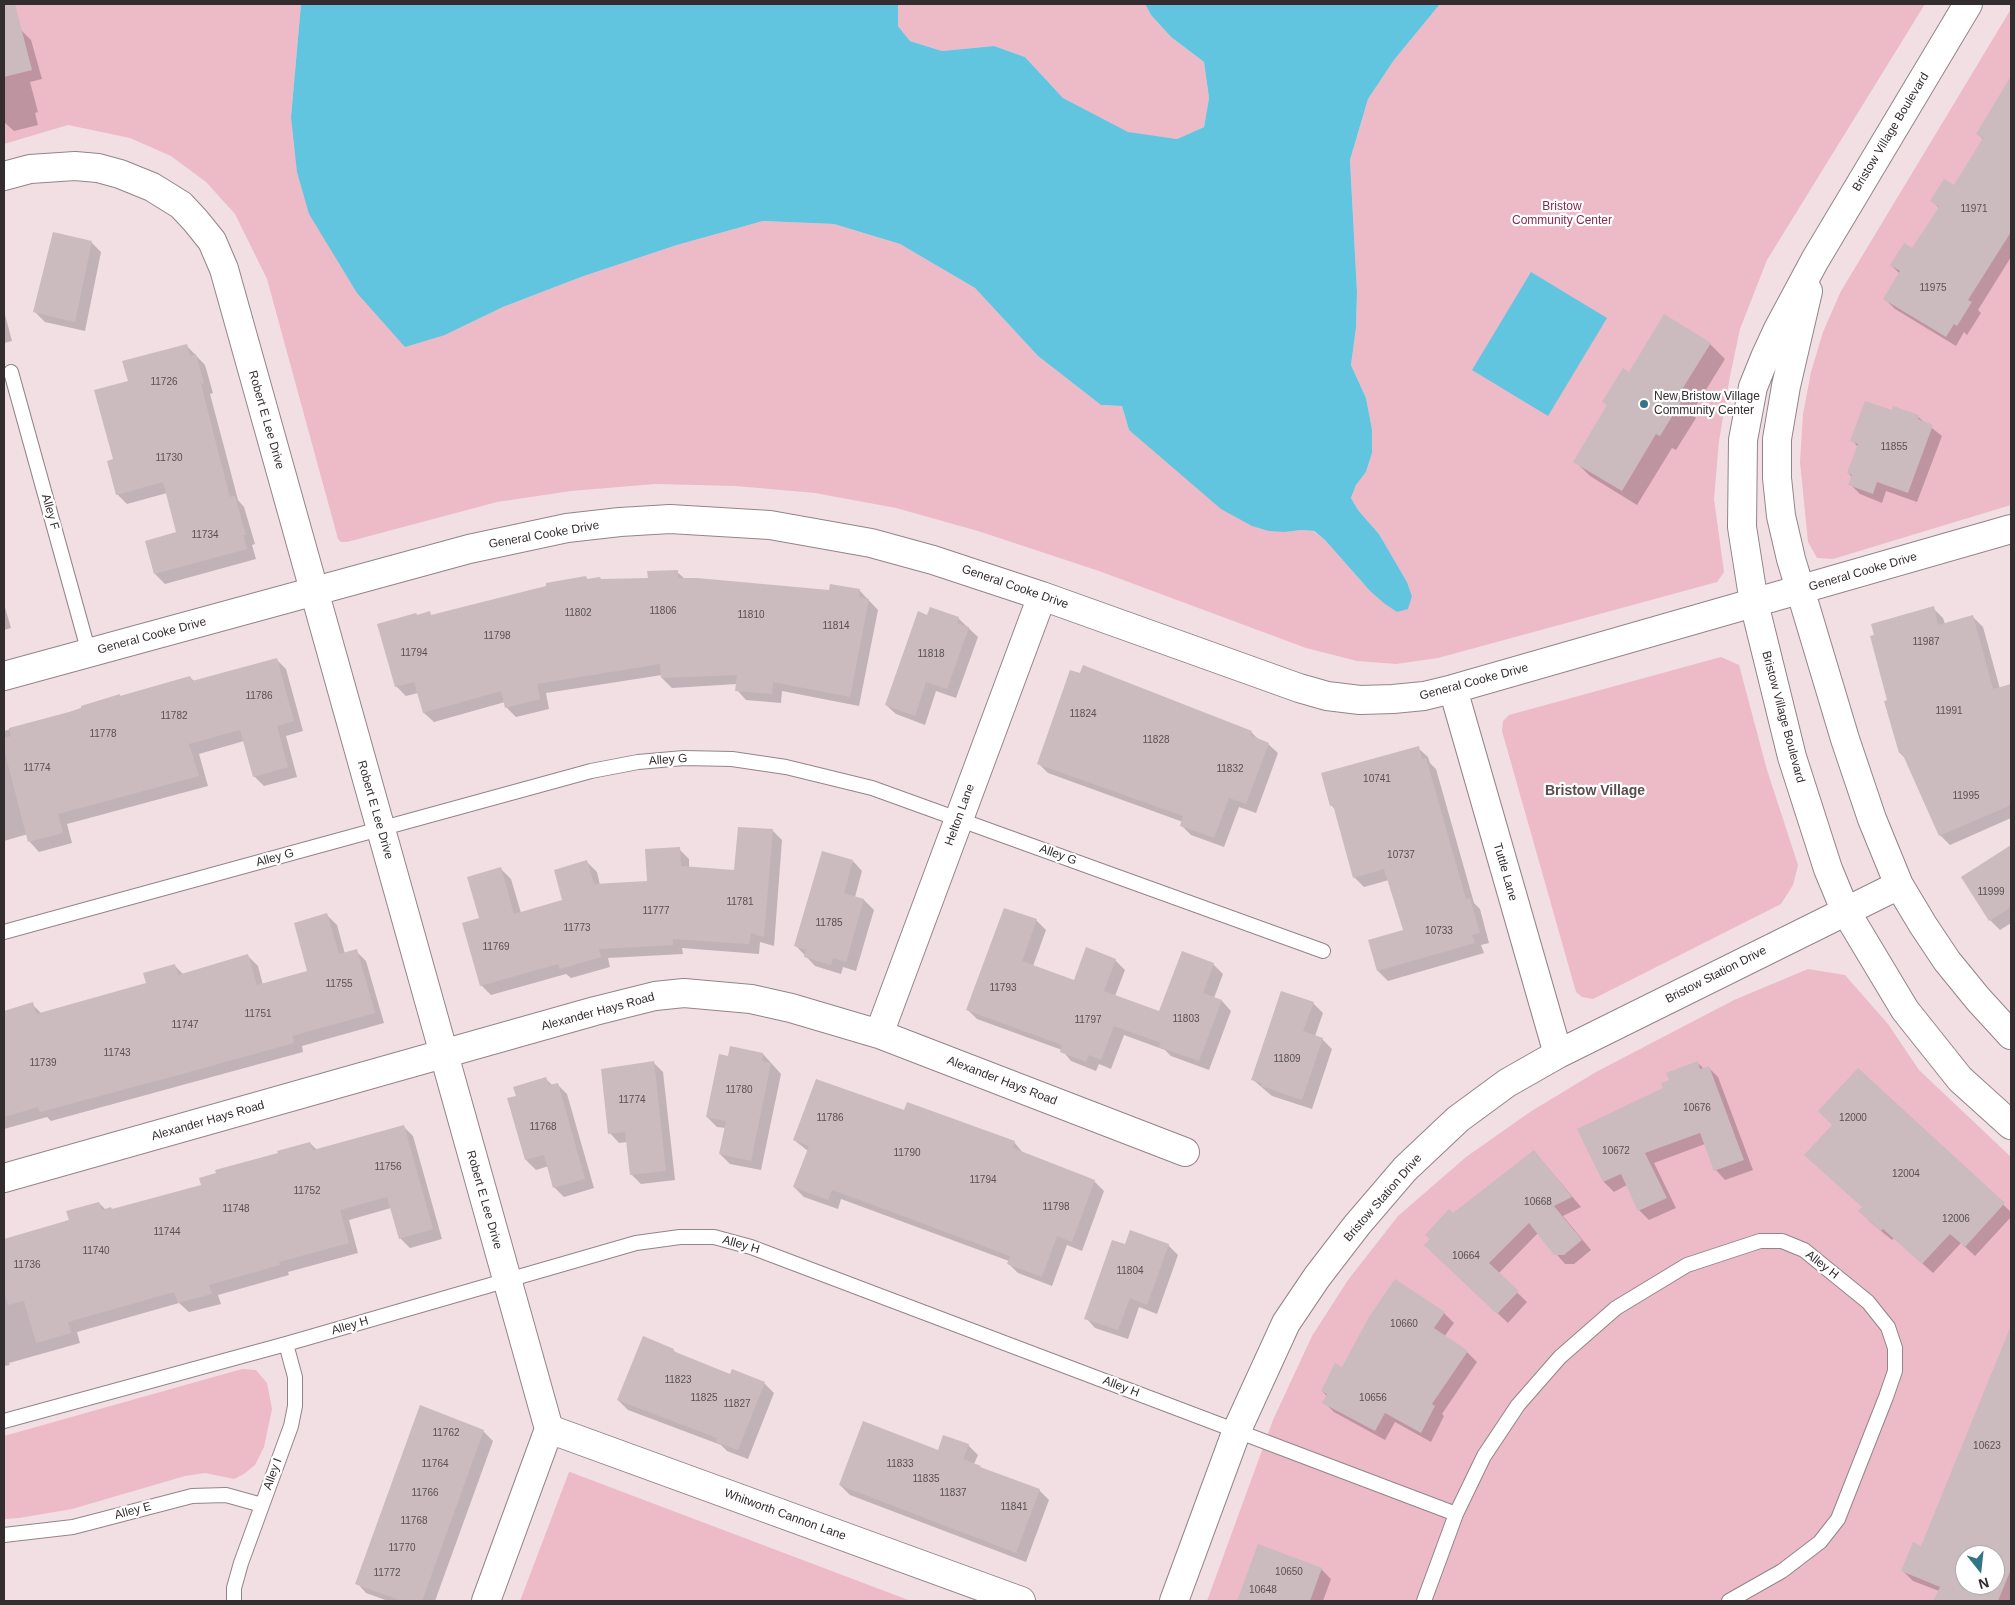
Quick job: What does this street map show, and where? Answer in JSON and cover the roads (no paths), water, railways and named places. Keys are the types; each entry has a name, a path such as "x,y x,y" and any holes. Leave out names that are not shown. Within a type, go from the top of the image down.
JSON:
{"street":[{"name":"Bristow Village Boulevard","path":"1968,4 1815,260 1778,329 1753,387 1743,440 1742,526 1754,603 1792,757 1828,869 1845,910 1905,1010 1960,1079 2011,1126"},
{"name":"Robert E Lee Drive","path":"4,176 30,169 75,166 98,168 120,174 152,187 181,205 212,241 224,269 548,1429"},
{"name":"Bristow Village Boulevard","path":"1815,260 1786,386 1777,439 1777,478 1781,516 1800,590 1845,739 1872,818 1899,885 1923,925 1948,961 2011,1035"},
{"name":"General Cooke Drive","path":"4,676 470,549 567,528 620,522 670,520 770,525 871,543 933,560 1042,596 1299,688 1327,696 1360,700 1393,699 1424,696 1453,689 2011,529"},
{"name":"Helton Lane","path":"879,1034 1042,596"},
{"name":"Tuttle Lane","path":"1453,689 1558,1054"},
{"name":"Bristow Station Drive","path":"1174,1601 1237,1430 1286,1323 1317,1277 1363,1218 1405,1169 1458,1120 1507,1083 1558,1054 1845,910 1899,885"},
{"name":"Alexander Hays Road","path":"4,1178 595,1011 654,996 684,993 759,1001 791,1008 879,1034 1186,1152"},
{"path":"486,1601 548,1429"},
{"name":"Whitworth Cannon Lane","path":"548,1429 1021,1601"}],"lane":[{"name":"Alley F","path":"11,372 90,653"},
{"name":"Alley G","path":"4,932 591,771 638,762 684,758 732,759 786,767 872,788 1323,951"},
{"name":"Alley H","path":"4,1422 286,1344 636,1243 680,1237 714,1238 751,1247 1456,1514"},
{"name":"Alley H","path":"1424,1601 1456,1514 1484,1456 1518,1405 1560,1356 1616,1308 1688,1265 1760,1241 1782,1241 1804,1250 1868,1302 1888,1327 1895,1348 1894,1371 1886,1397 1838,1519 1820,1542 1782,1571 1729,1601"},
{"name":"Alley I","path":"234,1601 234,1588 241,1563 291,1426 295,1406 295,1378 286,1344"},
{"name":"Alley E","path":"4,1535 73,1526 192,1496 226,1495 262,1505"}],"water":[{"path":"301,4 898,4 898,26 910,41 942,51 994,46 1025,57 1063,98 1128,132 1177,139 1204,127 1209,98 1204,62 1171,37 1151,15 1145,4 1440,4 1394,60 1368,99 1350,160 1357,292 1356,328 1351,365 1366,398 1372,429 1372,453 1366,472 1356,485 1351,498 1358,510 1379,534 1407,582 1412,596 1408,609 1397,612 1385,604 1370,591 1325,540 1314,531 1269,531 1252,526 1221,509 1129,430 1122,406 1101,405 1038,356 975,288 900,244 834,224 763,221 677,245 581,277 503,307 445,335 405,347 357,293 309,214 297,172 291,117"},
{"path":"1531,272 1607,318 1548,416 1472,370"}],"place":[{"name":"New Bristow Village Community Center","path":"1644,404"}],"district":[{"name":"Bristow Village","path":"1595,791"}],"park label":[{"name":"Bristow Community Center","path":"1562,214"}]}
